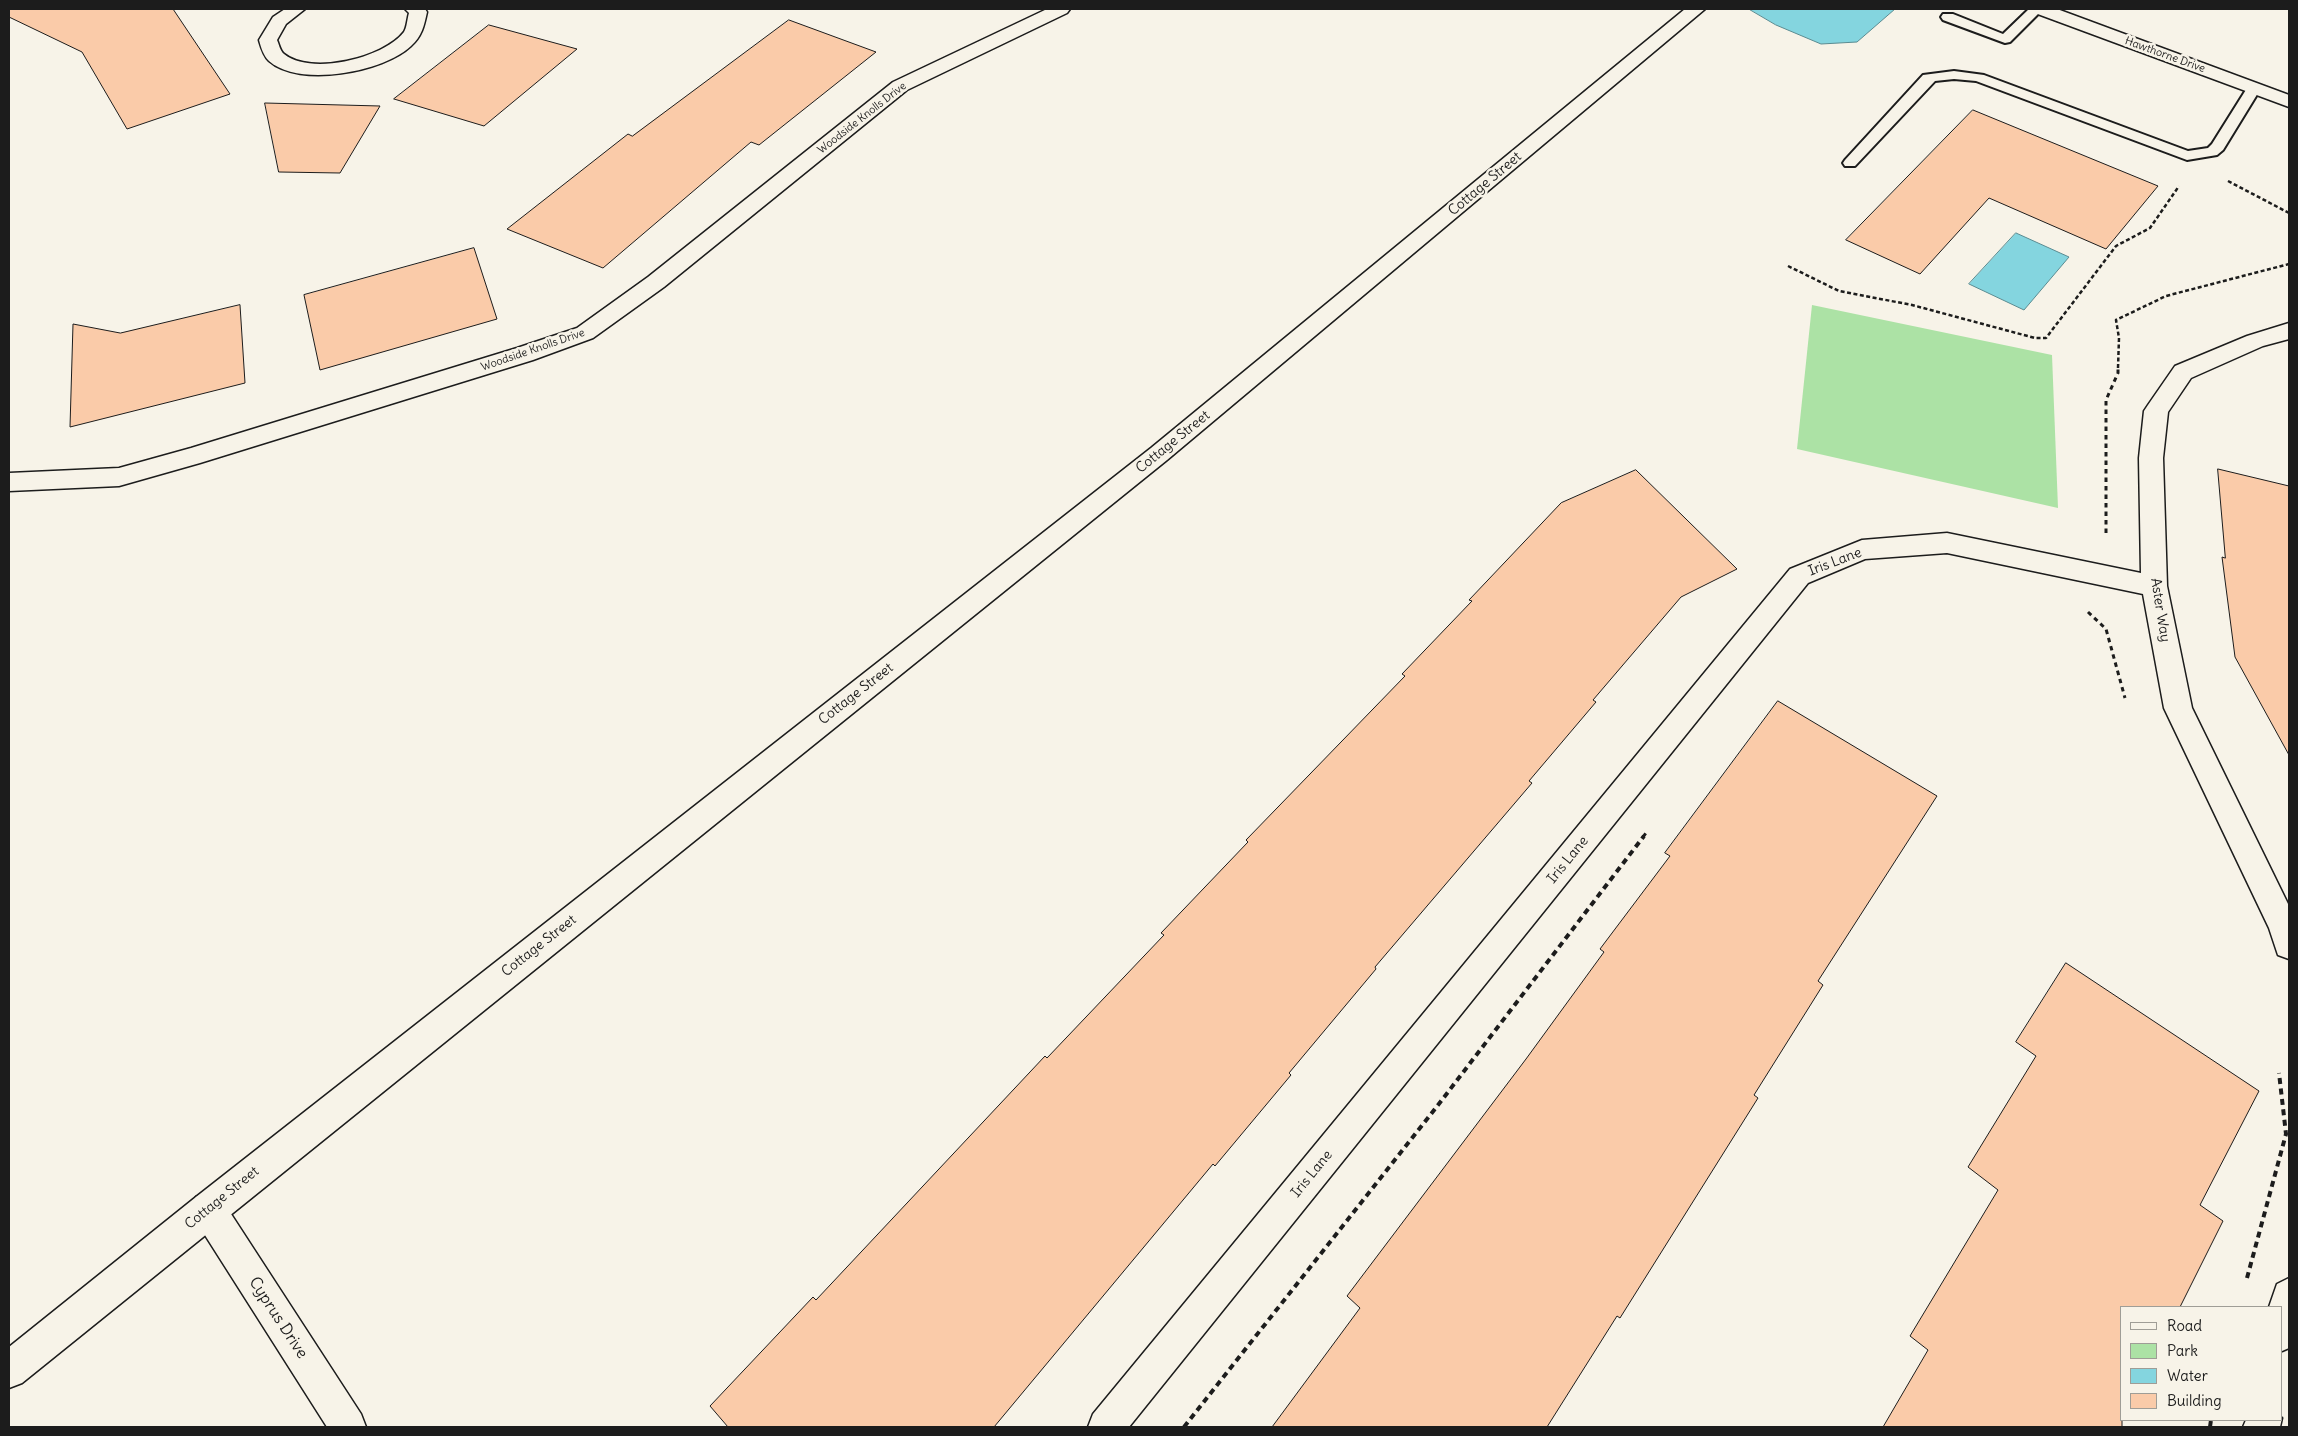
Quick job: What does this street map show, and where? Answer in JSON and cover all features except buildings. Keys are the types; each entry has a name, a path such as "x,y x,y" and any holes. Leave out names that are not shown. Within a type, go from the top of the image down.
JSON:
{"street":[{"path":"288,10 268,40 275,57 289,65 318,69 362,63 400,46 414,31 418,12 414,9"},
{"name":"Woodside Knolls Drive","path":"9,482 119,477 202,454 525,354 585,333 656,282 900,86 1062,9"},
{"name":"Cottage Street","path":"9,1370 208,1209 1159,454 1696,9"},
{"name":"Hawthorne Drive","path":"2041,9 2289,101"},
{"name":"Aster Way","path":"2289,331 2255,341 2183,372 2156,411 2151,458 2154,586 2178,708 2284,927 2289,945"},
{"name":"Iris Lane","path":"1106,1427 1799,576 1862,550 1946,543 2154,586"},
{"name":"Cyprus Drive","path":"208,1209 348,1427"},
{"path":"2283,1327 2289,1296"}],"lane":[{"path":"1948,17 2005,39 2036,9"},
{"path":"1850,162 1928,78 1938,76 1951,74 1979,78 2187,156 2212,152 2218,147 2254,88"}],"path":[{"path":"2220,176 2289,213"},
{"path":"1788,266 1839,291 1912,305 2035,338 2046,338 2116,246 2150,228 2183,179"},
{"path":"2086,611 2106,628 2125,698"},
{"path":"1184,1427 1441,1101 1652,826"},
{"path":"2246,1280 2286,1134 2279,1073"}],"green space":[{"path":"1812,305 2052,355 2058,508 1797,449"}],"water":[{"path":"1749,9 1895,9 1857,42 1821,44 1776,25"},
{"path":"2016,233 2069,257 2024,310 1969,284"}]}
